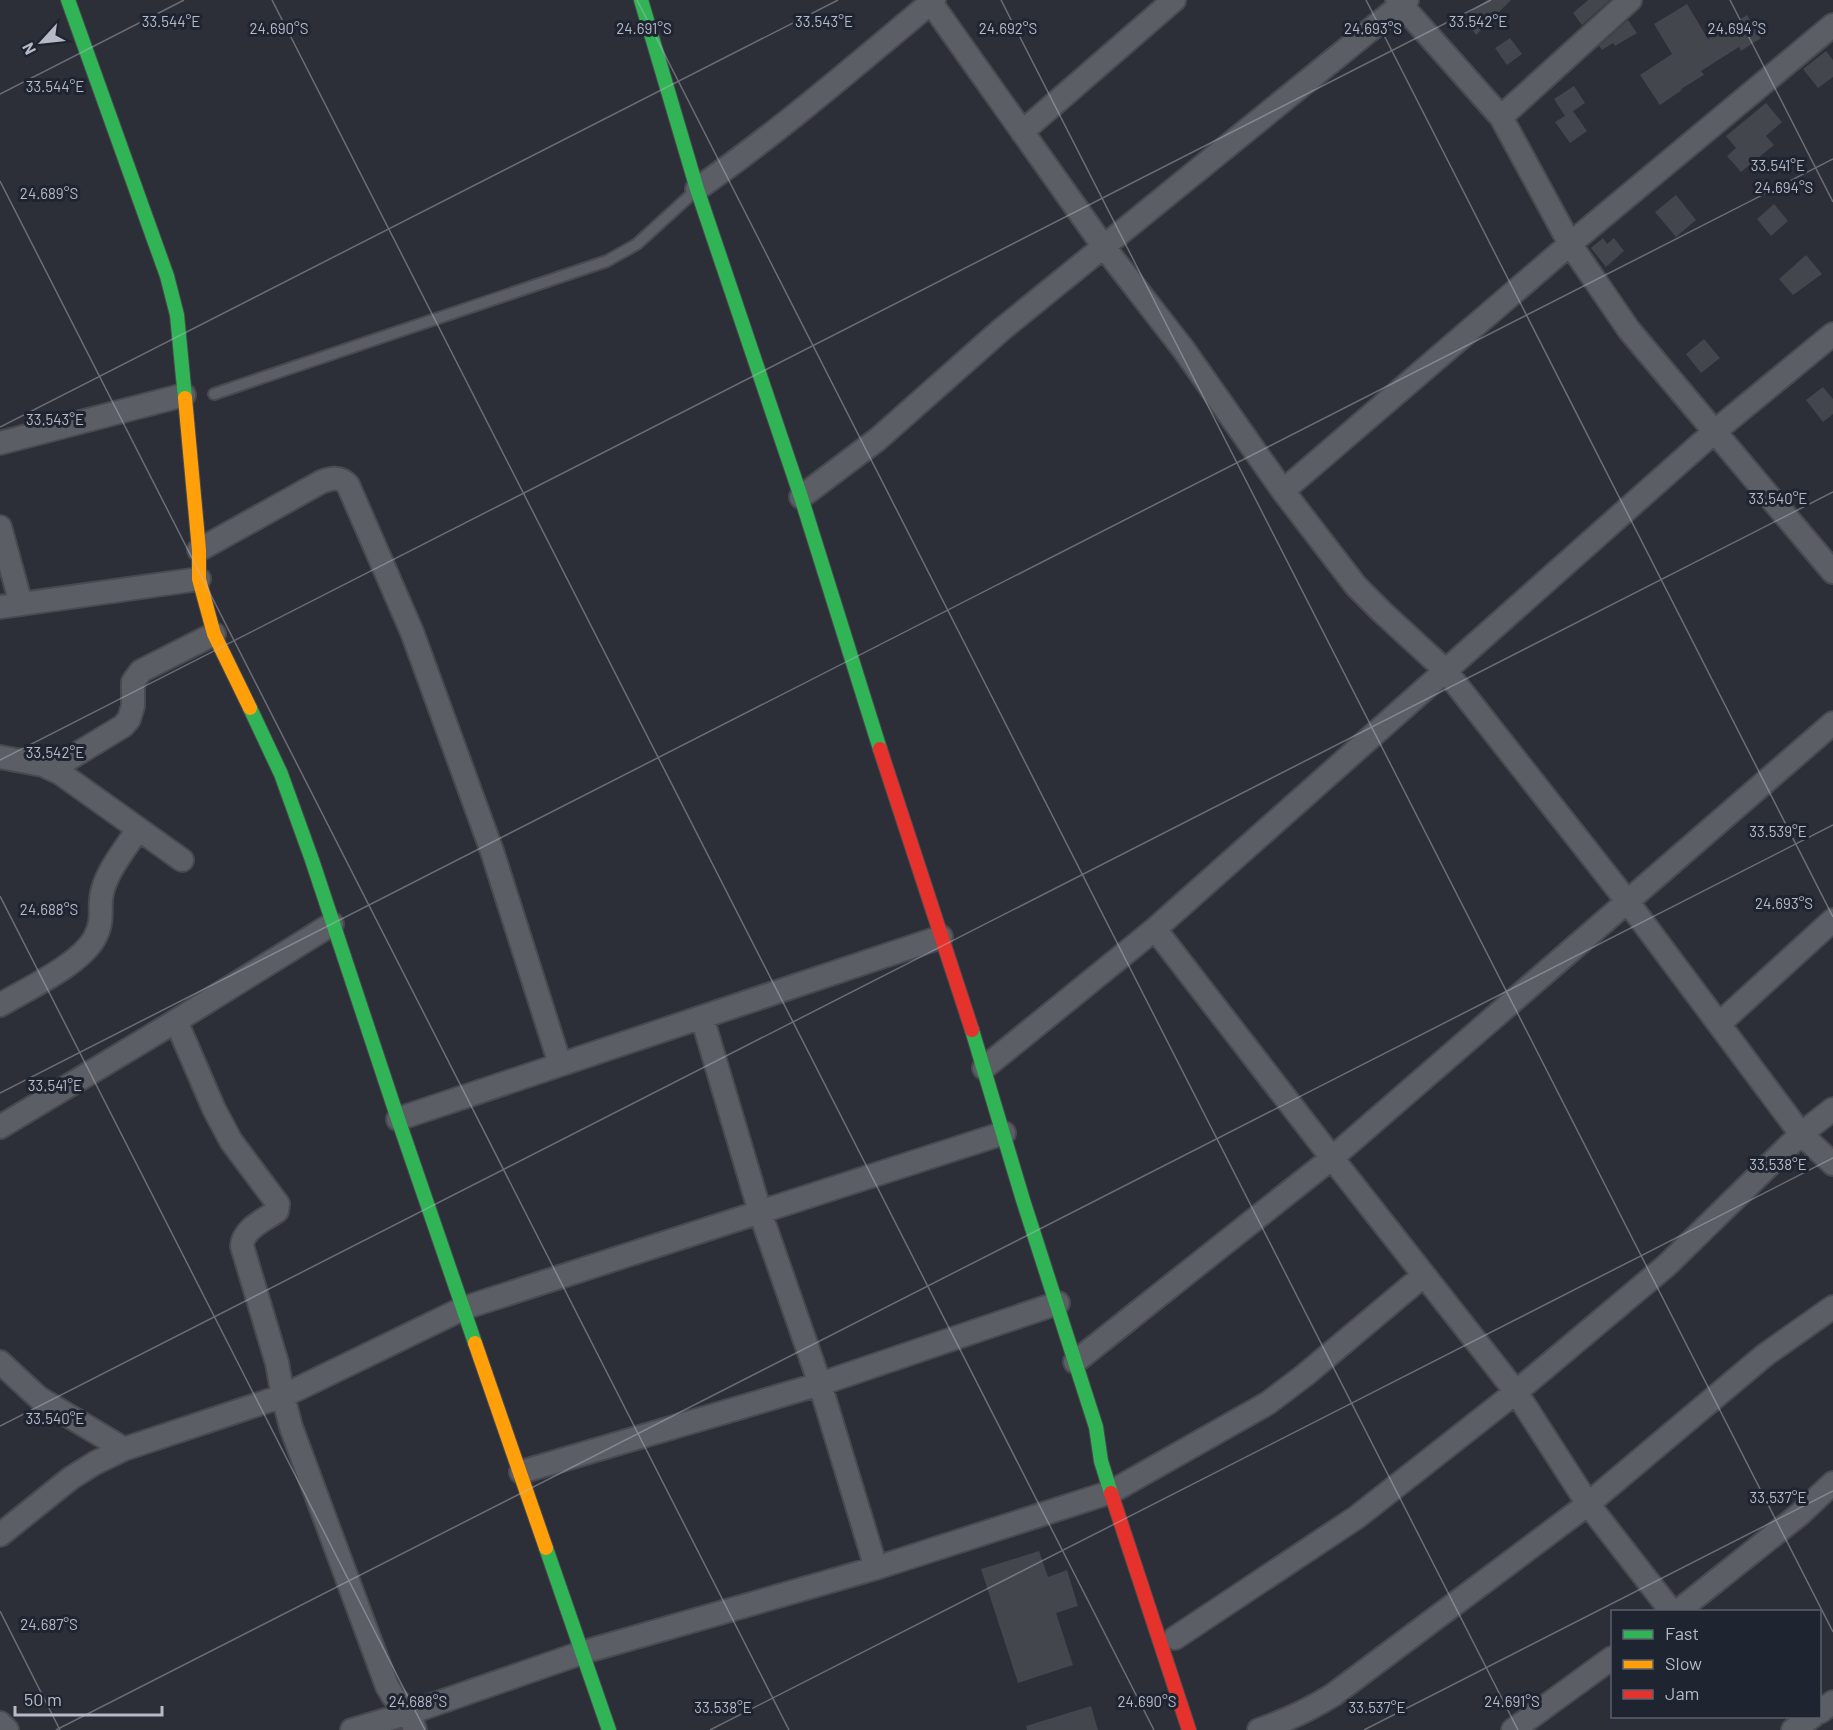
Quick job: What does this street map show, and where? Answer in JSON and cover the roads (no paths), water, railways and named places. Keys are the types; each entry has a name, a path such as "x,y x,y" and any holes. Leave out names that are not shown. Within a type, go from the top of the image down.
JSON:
{"main road":[{"path":"68,0 167,276 177,315 199,550 199,579 214,634 281,774 312,860 398,1119 584,1652 609,1730"},
{"path":"641,0 697,189 801,497 863,698 984,1068 1023,1200 1096,1427 1101,1461 1123,1486 1189,1730"},
{"path":"1096,1427 1116,1455"}],"street":[{"path":"1022,132 1174,0"},
{"path":"1501,117 1630,0"},
{"path":"697,189 746,155 811,103 931,1 1104,247 1184,350 1283,491 1356,586 1445,670 1628,901 1801,1134 1833,1164"},
{"path":"801,497 878,439 1001,330 1402,2 1501,117 1570,244 1629,330 1833,572"},
{"path":"1283,491 1570,244 1833,25"},
{"path":"984,1068 1155,929 1714,432 1833,334"},
{"path":"0,443 184,395"},
{"path":"199,550 321,482 333,478 343,479 348,484 412,632 488,840 560,1064"},
{"path":"0,527 10,605 199,579"},
{"path":"52,769 123,726 133,706 133,682 141,671 214,634"},
{"path":"1075,1362 1332,1158 1833,723"},
{"path":"0,756 43,765 60,773 182,860"},
{"path":"0,1005 62,969 93,941 101,925 102,892 107,878 138,830"},
{"path":"1719,1024 1833,920"},
{"path":"0,1127 176,1022 332,924"},
{"path":"1155,929 1516,1392 1588,1504 1670,1610"},
{"path":"398,1119 940,937"},
{"path":"702,1017 760,1212 820,1384 876,1568"},
{"path":"176,1022 214,1109 231,1141 278,1204 278,1211 249,1231 243,1239 242,1246 277,1363 291,1427 387,1686 412,1722"},
{"path":"1175,1637 1357,1517 1516,1392 1667,1265 1801,1134 1833,1109"},
{"path":"0,1534 71,1478 95,1463 124,1449 283,1395 464,1308 1004,1133"},
{"path":"352,1730 412,1722 584,1652 876,1568 1123,1486 1268,1403 1305,1376 1424,1275"},
{"path":"521,1472 820,1384 1058,1304"},
{"path":"1259,1730 1291,1719 1333,1695 1588,1504 1765,1354 1833,1307"},
{"path":"0,1362 39,1398 124,1449"},
{"path":"1678,1610 1800,1514 1833,1483"},
{"path":"1513,1730 1611,1659"},
{"path":"1821,1711 1833,1702"},
{"path":"1793,1730 1810,1718"},
{"path":"0,1723 7,1730"}],"lane":[{"path":"214,394 608,261 637,244 697,189"}]}
